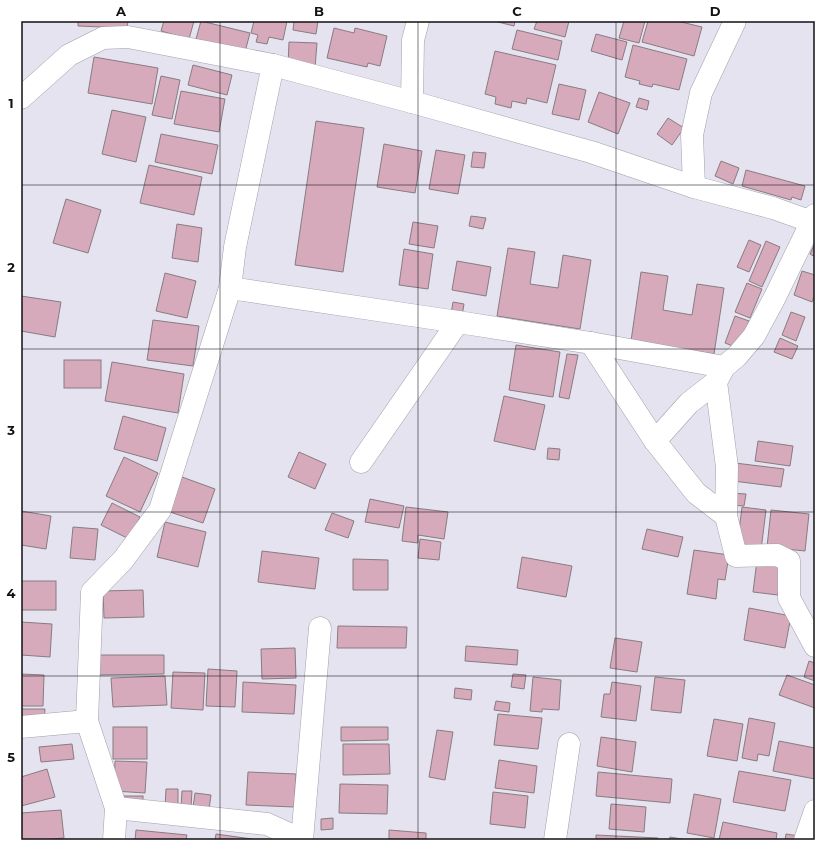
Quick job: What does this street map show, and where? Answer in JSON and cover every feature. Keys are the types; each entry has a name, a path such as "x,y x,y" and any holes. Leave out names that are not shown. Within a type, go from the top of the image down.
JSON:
{"street":[{"path":"412,102 414,40 418,21"},
{"path":"694,187 692,135 701,92 735,21"},
{"path":"21,98 69,55 103,38 128,37 273,65 412,102 591,152 694,187 814,220 754,336 737,356 689,403 655,441"},
{"path":"114,840 116,808 87,721 92,592 123,560 160,510 230,288 234,247 273,65"},
{"path":"230,288 591,343 720,374"},
{"path":"361,462 458,322"},
{"path":"591,343 655,441 696,493 726,516"},
{"path":"720,374 727,467 726,516 736,556 777,555 790,561 789,598 815,646"},
{"path":"116,808 268,824 301,840 320,628"},
{"path":"21,727 87,721"},
{"path":"555,840 569,744"},
{"path":"805,840 815,811"}],"building":[{"path":"78,21 128,21 127,28 78,26"},
{"path":"164,21 194,21 189,39 161,31"},
{"path":"201,21 250,33 245,52 196,39"},
{"path":"254,21 287,21 283,40 269,37 267,44 256,42 258,35 251,33"},
{"path":"294,21 318,21 316,34 293,30"},
{"path":"494,21 515,21 514,26"},
{"path":"537,21 569,21 565,37 534,29"},
{"path":"624,21 645,21 639,43 619,38"},
{"path":"648,21 677,21 702,27 694,56 642,42"},
{"path":"334,28 354,33 355,28 387,36 380,66 368,63 367,67 327,58"},
{"path":"517,30 562,41 558,60 512,49"},
{"path":"596,34 627,42 622,60 591,51"},
{"path":"289,42 317,43 315,68 288,66"},
{"path":"633,45 687,59 679,90 653,84 652,87 639,84 640,81 625,77"},
{"path":"495,51 556,65 547,103 527,98 526,104 512,101 511,108 495,104 496,97 485,94"},
{"path":"94,57 158,68 152,104 88,93"},
{"path":"193,65 232,75 227,95 188,85"},
{"path":"161,76 180,80 172,119 152,115"},
{"path":"559,84 586,90 579,120 552,114"},
{"path":"181,91 225,99 219,132 174,124"},
{"path":"599,92 630,103 618,134 588,122"},
{"path":"639,98 649,101 647,110 636,107"},
{"path":"112,110 146,117 136,162 102,154"},
{"path":"668,118 684,128 672,145 657,134"},
{"path":"316,121 364,128 343,272 295,265"},
{"path":"161,134 218,145 212,174 155,162"},
{"path":"384,144 422,151 415,193 377,187"},
{"path":"436,150 465,155 458,194 429,189"},
{"path":"473,152 486,153 484,168 471,167"},
{"path":"721,161 739,168 733,184 715,176"},
{"path":"149,165 202,177 194,215 140,203"},
{"path":"746,170 805,186 801,200 792,197 791,200 742,186"},
{"path":"66,199 101,210 88,253 53,243"},
{"path":"471,216 486,218 483,229 469,226"},
{"path":"413,222 438,226 434,248 409,244"},
{"path":"177,224 202,228 198,262 172,258"},
{"path":"749,240 761,245 749,272 737,267"},
{"path":"766,241 780,247 762,287 749,281"},
{"path":"815,243 815,257 810,254"},
{"path":"508,248 535,252 530,284 558,288 563,255 591,260 580,329 497,316"},
{"path":"404,249 433,254 428,289 399,285"},
{"path":"457,261 491,267 486,296 452,290"},
{"path":"802,271 815,275 815,294 812,302 794,295"},
{"path":"641,272 668,276 663,310 692,315 697,284 724,288 714,354 631,341"},
{"path":"165,273 196,281 187,318 156,311"},
{"path":"747,283 762,289 750,318 735,312"},
{"path":"21,296 61,302 55,337 21,331"},
{"path":"453,302 464,304 462,316 451,314"},
{"path":"791,312 805,317 796,341 782,335"},
{"path":"735,316 749,321 738,348 725,343"},
{"path":"153,320 199,326 193,366 147,360"},
{"path":"780,338 798,346 792,359 774,352"},
{"path":"516,345 560,352 553,397 509,390"},
{"path":"567,354 578,355 569,399 559,397"},
{"path":"64,360 101,360 101,388 64,388"},
{"path":"112,362 184,374 178,413 105,401"},
{"path":"504,396 545,405 535,450 494,441"},
{"path":"123,416 166,428 157,461 114,449"},
{"path":"758,441 793,446 790,466 755,461"},
{"path":"548,448 560,449 559,460 547,459"},
{"path":"299,452 326,464 315,489 288,477"},
{"path":"124,457 158,473 140,512 106,496"},
{"path":"735,463 784,469 781,487 733,481"},
{"path":"182,477 215,489 203,523 170,512"},
{"path":"730,493 746,494 744,506 729,505"},
{"path":"370,499 404,506 399,528 365,522"},
{"path":"112,503 140,517 129,539 101,525"},
{"path":"406,507 448,512 444,539 418,535 418,543 402,541"},
{"path":"742,507 766,510 761,550 737,547"},
{"path":"771,510 809,514 805,551 767,547"},
{"path":"21,511 51,516 46,549 21,545"},
{"path":"332,513 354,521 348,538 325,530"},
{"path":"165,522 206,532 198,567 157,557"},
{"path":"73,527 98,529 95,560 70,558"},
{"path":"647,529 683,537 678,557 642,549"},
{"path":"420,539 441,542 439,560 418,558"},
{"path":"694,550 729,555 725,580 718,579 716,599 687,594"},
{"path":"262,551 319,558 315,589 258,582"},
{"path":"522,557 572,566 566,597 517,588"},
{"path":"353,559 388,560 388,590 353,590"},
{"path":"757,560 782,564 778,595 753,592"},
{"path":"21,581 56,581 56,610 21,610"},
{"path":"143,590 144,617 104,618 103,591"},
{"path":"749,608 791,616 785,648 744,640"},
{"path":"21,622 52,624 50,657 21,655"},
{"path":"338,626 407,627 406,648 337,648"},
{"path":"615,638 642,642 637,672 610,668"},
{"path":"466,646 518,650 517,665 465,661"},
{"path":"295,648 296,678 262,679 261,649"},
{"path":"93,655 164,655 164,674 94,675"},
{"path":"809,661 815,663 815,681 804,677"},
{"path":"208,669 237,671 235,707 206,706"},
{"path":"173,672 205,673 203,710 171,708"},
{"path":"21,674 44,675 43,706 21,706"},
{"path":"513,674 526,675 524,689 511,687"},
{"path":"787,675 815,685 815,708 779,695"},
{"path":"165,676 167,705 113,707 111,678"},
{"path":"533,677 561,680 559,710 542,709 542,712 530,711"},
{"path":"655,677 685,680 681,713 651,710"},
{"path":"243,682 296,685 294,714 242,712"},
{"path":"612,682 641,686 636,721 601,717 604,694 610,694"},
{"path":"455,688 472,690 471,700 454,698"},
{"path":"496,701 510,703 509,712 494,710"},
{"path":"21,709 45,709 44,722 21,721"},
{"path":"498,714 542,718 538,749 494,745"},
{"path":"749,718 775,723 769,756 758,754 757,761 742,758"},
{"path":"714,719 743,724 737,761 707,756"},
{"path":"113,727 147,727 147,759 113,759"},
{"path":"341,727 388,727 388,740 341,741"},
{"path":"437,730 453,732 445,780 429,777"},
{"path":"601,737 636,742 632,772 597,766"},
{"path":"779,741 815,748 815,779 773,771"},
{"path":"72,744 74,759 41,762 39,747"},
{"path":"343,744 389,744 390,774 343,775"},
{"path":"499,760 537,766 534,793 495,788"},
{"path":"115,761 147,762 145,793 114,791"},
{"path":"47,769 55,797 21,806 21,777"},
{"path":"739,771 791,780 785,811 733,802"},
{"path":"248,772 296,774 294,807 246,805"},
{"path":"598,772 672,779 670,803 596,796"},
{"path":"340,784 388,785 387,814 339,813"},
{"path":"166,789 178,789 178,807 165,807"},
{"path":"182,791 192,791 191,807 181,807"},
{"path":"493,792 528,796 525,828 490,824"},
{"path":"195,793 211,795 209,809 193,807"},
{"path":"694,794 721,799 714,838 687,833"},
{"path":"122,796 143,796 143,807 122,807"},
{"path":"611,804 646,807 644,832 609,829"},
{"path":"61,810 64,838 21,840 21,813"},
{"path":"333,818 333,829 321,830 321,819"},
{"path":"723,822 777,833 776,840 719,840"},
{"path":"136,830 187,835 186,840 135,840"},
{"path":"389,830 426,833 426,840 389,840"},
{"path":"216,834 252,839 252,840 215,840"},
{"path":"786,834 799,836 798,840 785,840"},
{"path":"596,835 658,838 658,840 596,840"},
{"path":"670,837 687,840 669,840"}]}
